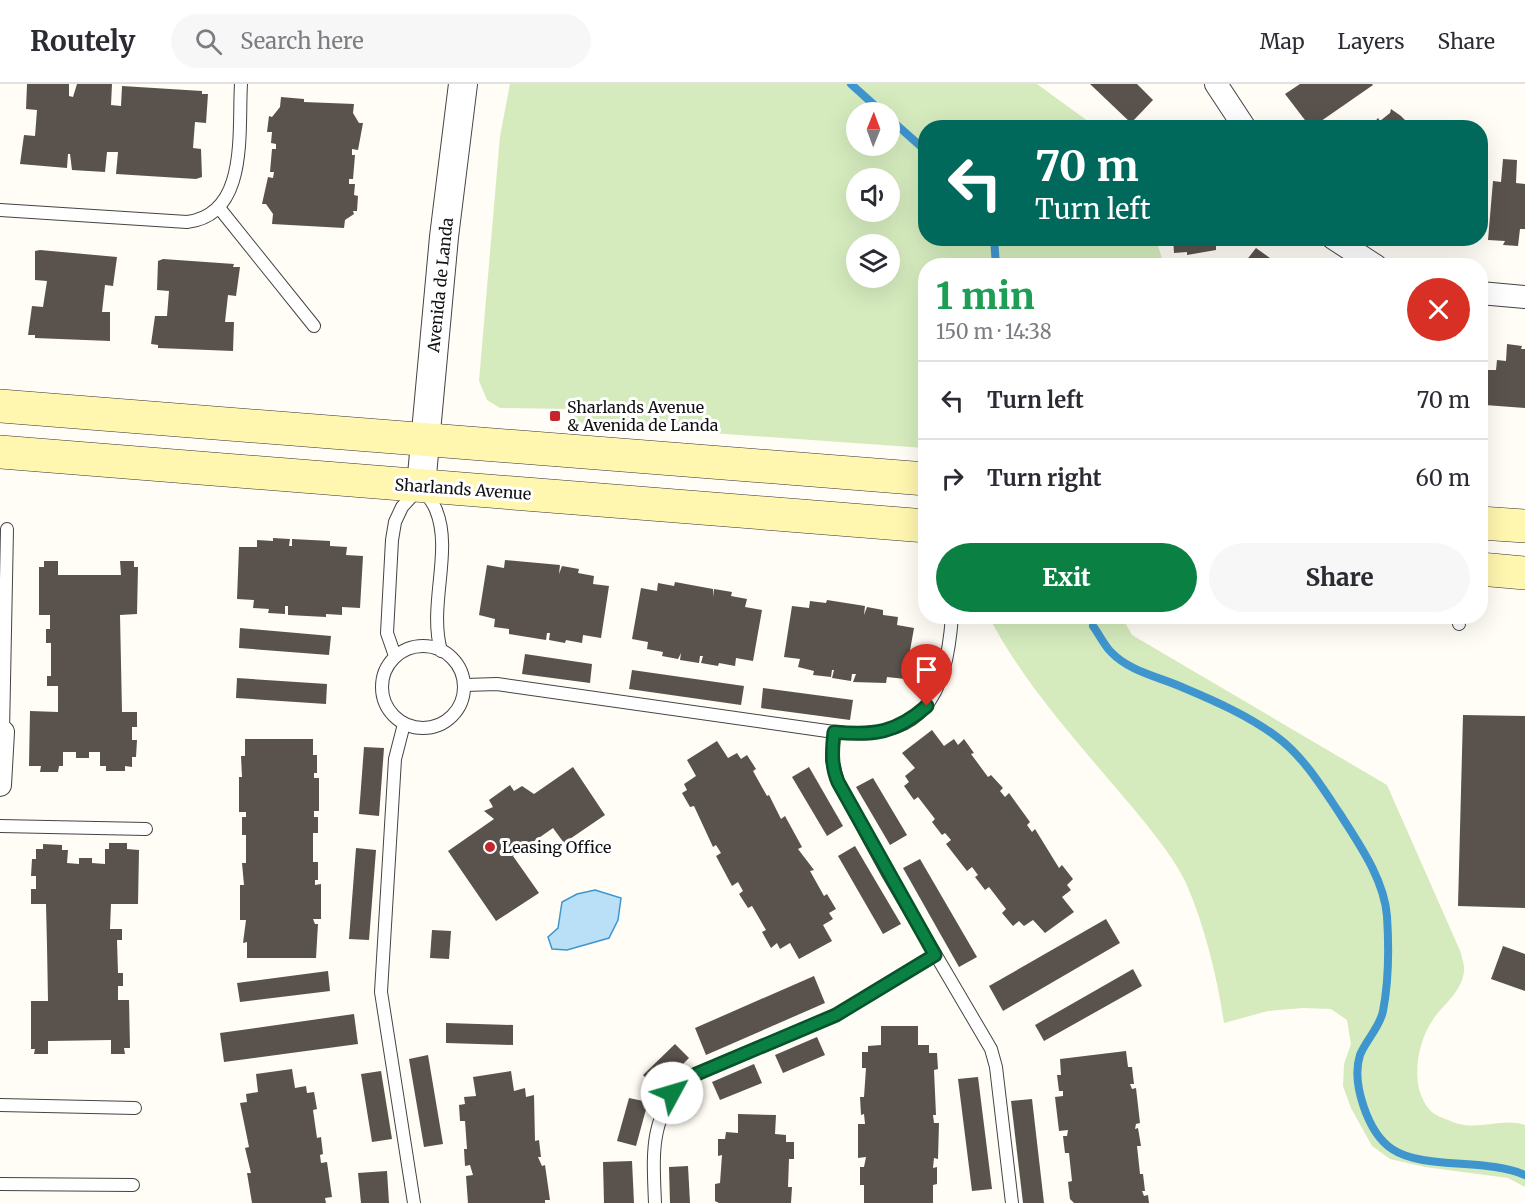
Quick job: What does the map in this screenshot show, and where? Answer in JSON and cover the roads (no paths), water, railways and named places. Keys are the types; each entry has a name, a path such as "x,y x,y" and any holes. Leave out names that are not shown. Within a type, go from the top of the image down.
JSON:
{"main road":[{"path":"0,406 918,478"},
{"name":"Sharlands Avenue","path":"0,452 918,525"},
{"path":"1488,524 1525,526"},
{"path":"1488,570 1525,573"}],"street":[{"name":"Avenida de Landa","path":"421,486 444,237 463,84"},
{"path":"1216,84 1240,120"},
{"path":"1345,246 1364,258"},
{"path":"1488,294 1525,297"},
{"path":"0,785 2,732"}],"lane":[{"path":"0,210 201,221 220,209 231,191 235,168 241,84"},
{"path":"220,209 314,326"},
{"path":"395,656 387,633 395,522 402,507 421,486 436,509 441,527 435,619 441,651"},
{"path":"2,732 7,529"},
{"path":"465,685 497,684 834,732 872,734 893,729 927,706 937,691 945,670 951,624"},
{"path":"430,646 441,651 447,653 460,667 465,685 461,704 450,718 434,727 415,728 404,723 386,707 381,689 384,671 395,656 411,647 430,646"},
{"path":"404,723 395,759 381,992 414,1203"},
{"path":"834,732 832,760 838,782 935,955 991,1049 996,1066 1012,1203"},
{"path":"0,826 146,829"},
{"path":"655,1203 653,1155 656,1131 662,1110 672,1093 687,1078 836,1015 935,955"},
{"path":"0,1105 135,1108"},
{"path":"0,1184 133,1185"}],"water":[{"path":"595,890 621,898 618,920 609,938 567,950 552,949 548,937 558,928 562,902 577,894"}],"waterway":[{"path":"851,84 871,102"},
{"path":"900,128 918,144"},
{"path":"995,246 995,258"},
{"path":"1093,626 1108,649 1127,665 1232,710 1266,729 1286,745 1319,783 1362,850 1376,875 1385,902 1388,963 1383,1011 1379,1023 1360,1055 1358,1079 1369,1120 1383,1142 1392,1149 1421,1160 1493,1167 1525,1175"}],"place":[{"name":"Sharlands Avenue & Avenida de Landa","path":"555,416"},
{"name":"Leasing Office","path":"490,847"}]}
